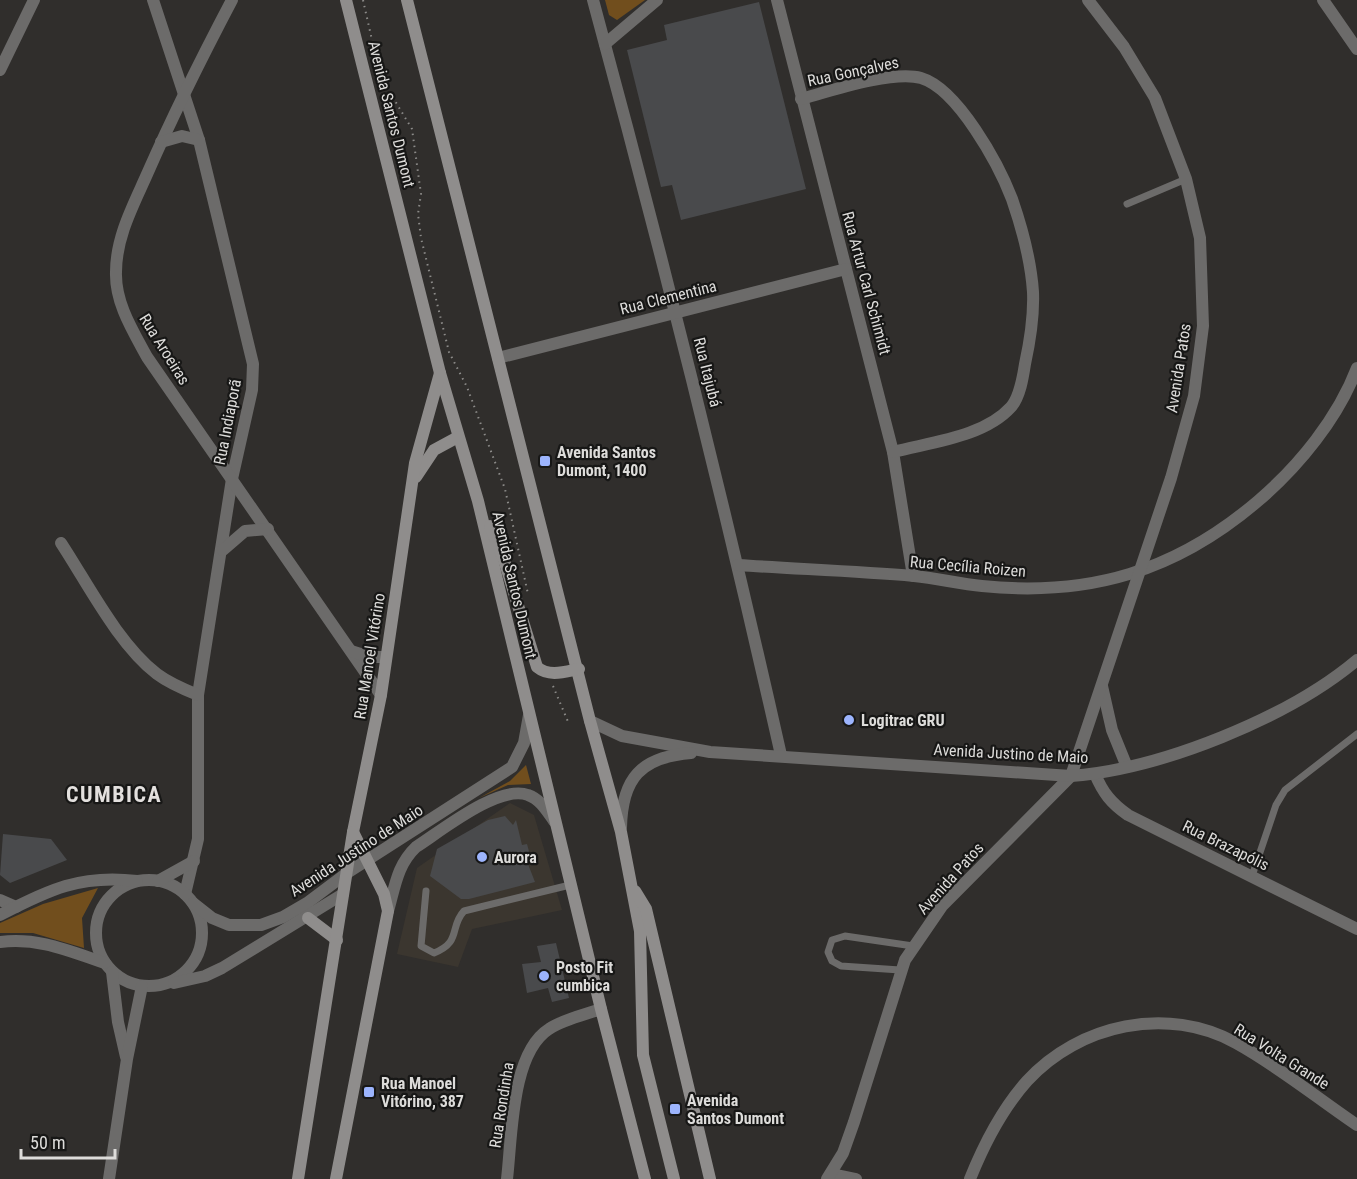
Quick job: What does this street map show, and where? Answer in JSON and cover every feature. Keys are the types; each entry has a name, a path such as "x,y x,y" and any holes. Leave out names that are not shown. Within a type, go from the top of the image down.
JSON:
{"main road":[{"name":"Avenida Santos Dumont","path":"346,0 440,373 478,501 554,821 645,1179"},
{"path":"407,0 579,669 590,721 621,832 632,886 642,960 643,1055 674,1179"},
{"name":"Rua Manoel Vitórino","path":"298,1179 353,832 381,695 419,444 440,373"},
{"name":"Rua Manoel Vitórino","path":"413,483 434,450 458,437"},
{"path":"478,501 504,560 533,660 543,673 579,669"},
{"path":"336,1179 388,911 384,894 353,832"},
{"path":"632,886 646,909 710,1179"},
{"path":"308,918 337,940"}],"street":[{"path":"0,70 34,0"},
{"name":"Rua Indiaporã","path":"153,0 199,140 253,364 252,390 232,479 198,695 196,734 198,815 189,899"},
{"name":"Rua Aroeiras","path":"232,0 182,94 127,220 120,242 116,273 120,297 126,319 147,357 381,695"},
{"name":"Rua Itajubá","path":"593,0 676,312 738,565 781,755"},
{"path":"605,44 657,0"},
{"name":"Rua Artur Carl Schimidt","path":"777,0 894,452 913,576"},
{"name":"Avenida Patos","path":"829,1176 854,1122 900,970 913,946 942,906 1071,776 1141,570 1194,396 1203,326 1200,238 1186,179 1155,98 1124,47 1088,0"},
{"path":"1323,0 1357,49"},
{"name":"Rua Gonçalves","path":"801,99 896,77 924,79 947,95 973,126 1012,198 1026,248 1033,292 1031,332 1022,380 1012,405 997,419 976,430 894,452"},
{"path":"161,142 182,136 199,140"},
{"name":"Rua Clementina","path":"498,358 846,269"},
{"name":"Rua Cecília Roizen","path":"738,565 913,576 983,586 1053,588 1104,583 1185,551 1226,528 1279,484 1313,444 1351,382 1357,368"},
{"path":"222,550 237,535 245,531 268,529"},
{"path":"62,543 119,630 141,658 156,673 176,687 198,695"},
{"path":"351,651 370,657 386,657"},
{"name":"Avenida Justino de Maio","path":"621,832 625,792 640,770 666,755 710,752 781,755 1071,776 1095,774 1128,767 1217,740 1285,707 1357,660"},
{"path":"1102,685 1112,730 1128,767"},
{"name":"Avenida Justino de Maio","path":"189,899 212,918 229,925 261,926 283,917 512,767 524,743 529,715"},
{"name":"Avenida Justino de Maio","path":"590,721 622,736 710,752"},
{"name":"Rua Brazapólis","path":"1095,774 1101,789 1112,804 1128,815 1357,929"},
{"path":"388,911 400,867 406,857 416,847 500,796 512,793 530,796 540,801 554,821"},
{"path":"0,915 43,893 82,881 109,877 158,881 194,861"},
{"path":"127,1059 108,968 95,941 96,921 103,904 114,892 138,881"},
{"path":"0,942 28,940 47,943 108,968 130,984 142,986 167,984 189,969 198,954 202,939 201,922 189,899 158,881"},
{"name":"Avenida Justino de Maio","path":"167,984 205,976 308,918 343,894"},
{"path":"0,900 16,907"},
{"path":"109,1179 127,1059 142,986"},
{"name":"Rua Rondinha","path":"507,1179 520,1077 526,1057 536,1040 550,1028 601,1009"},
{"name":"Rua Volta Grande","path":"970,1179 984,1146 1004,1112 1028,1080 1067,1047 1112,1028 1154,1022 1197,1028 1235,1042 1357,1125"},
{"path":"829,1176 855,1179"}],"lane":[{"path":"1127,204 1186,179"},
{"path":"1252,876 1276,805 1285,790 1357,734"},
{"path":"426,891 421,946 434,952 447,948 454,937 461,914 468,909 570,885"},
{"path":"900,970 841,966 832,961 828,952 832,940 845,936 913,946"}],"path":[{"path":"363,0 374,50 389,91 401,107 412,129 421,194 418,214 421,238 449,352 467,387 505,489 524,570 529,603"},
{"path":"548,673 569,724"}],"shaded area":[{"path":"605,0 645,0 617,20 609,15"},
{"path":"526,765 531,784 508,785 479,798 510,781"},
{"path":"510,803 534,815 562,910 472,929 458,967 397,954 417,868"},
{"path":"98,888 82,918 84,948 33,933 0,933 0,923 43,904"}],"building":[{"path":"759,2 806,189 681,220 672,185 661,187 627,50 667,40 664,25"},
{"name":"Aurora","path":"505,816 513,825 516,820 522,845 527,844 530,855 526,859 535,882 461,899 430,876 437,849 488,820"},
{"path":"3,834 51,839 67,860 10,883 0,875"},
{"name":"Posto Fit cumbica","path":"556,943 569,998 552,1002 548,988 527,993 522,964 541,962 537,946"}],"place":[{"name":"Avenida Santos Dumont, 1400","path":"545,461"},
{"name":"Logitrac GRU","path":"849,720"},
{"name":"Aurora","path":"482,857"},
{"name":"Posto Fit cumbica","path":"544,976"},
{"name":"Rua Manoel Vitórino, 387","path":"369,1092"},
{"name":"Avenida Santos Dumont","path":"675,1109"}],"district":[{"name":"CUMBICA","path":"114,794"}]}
